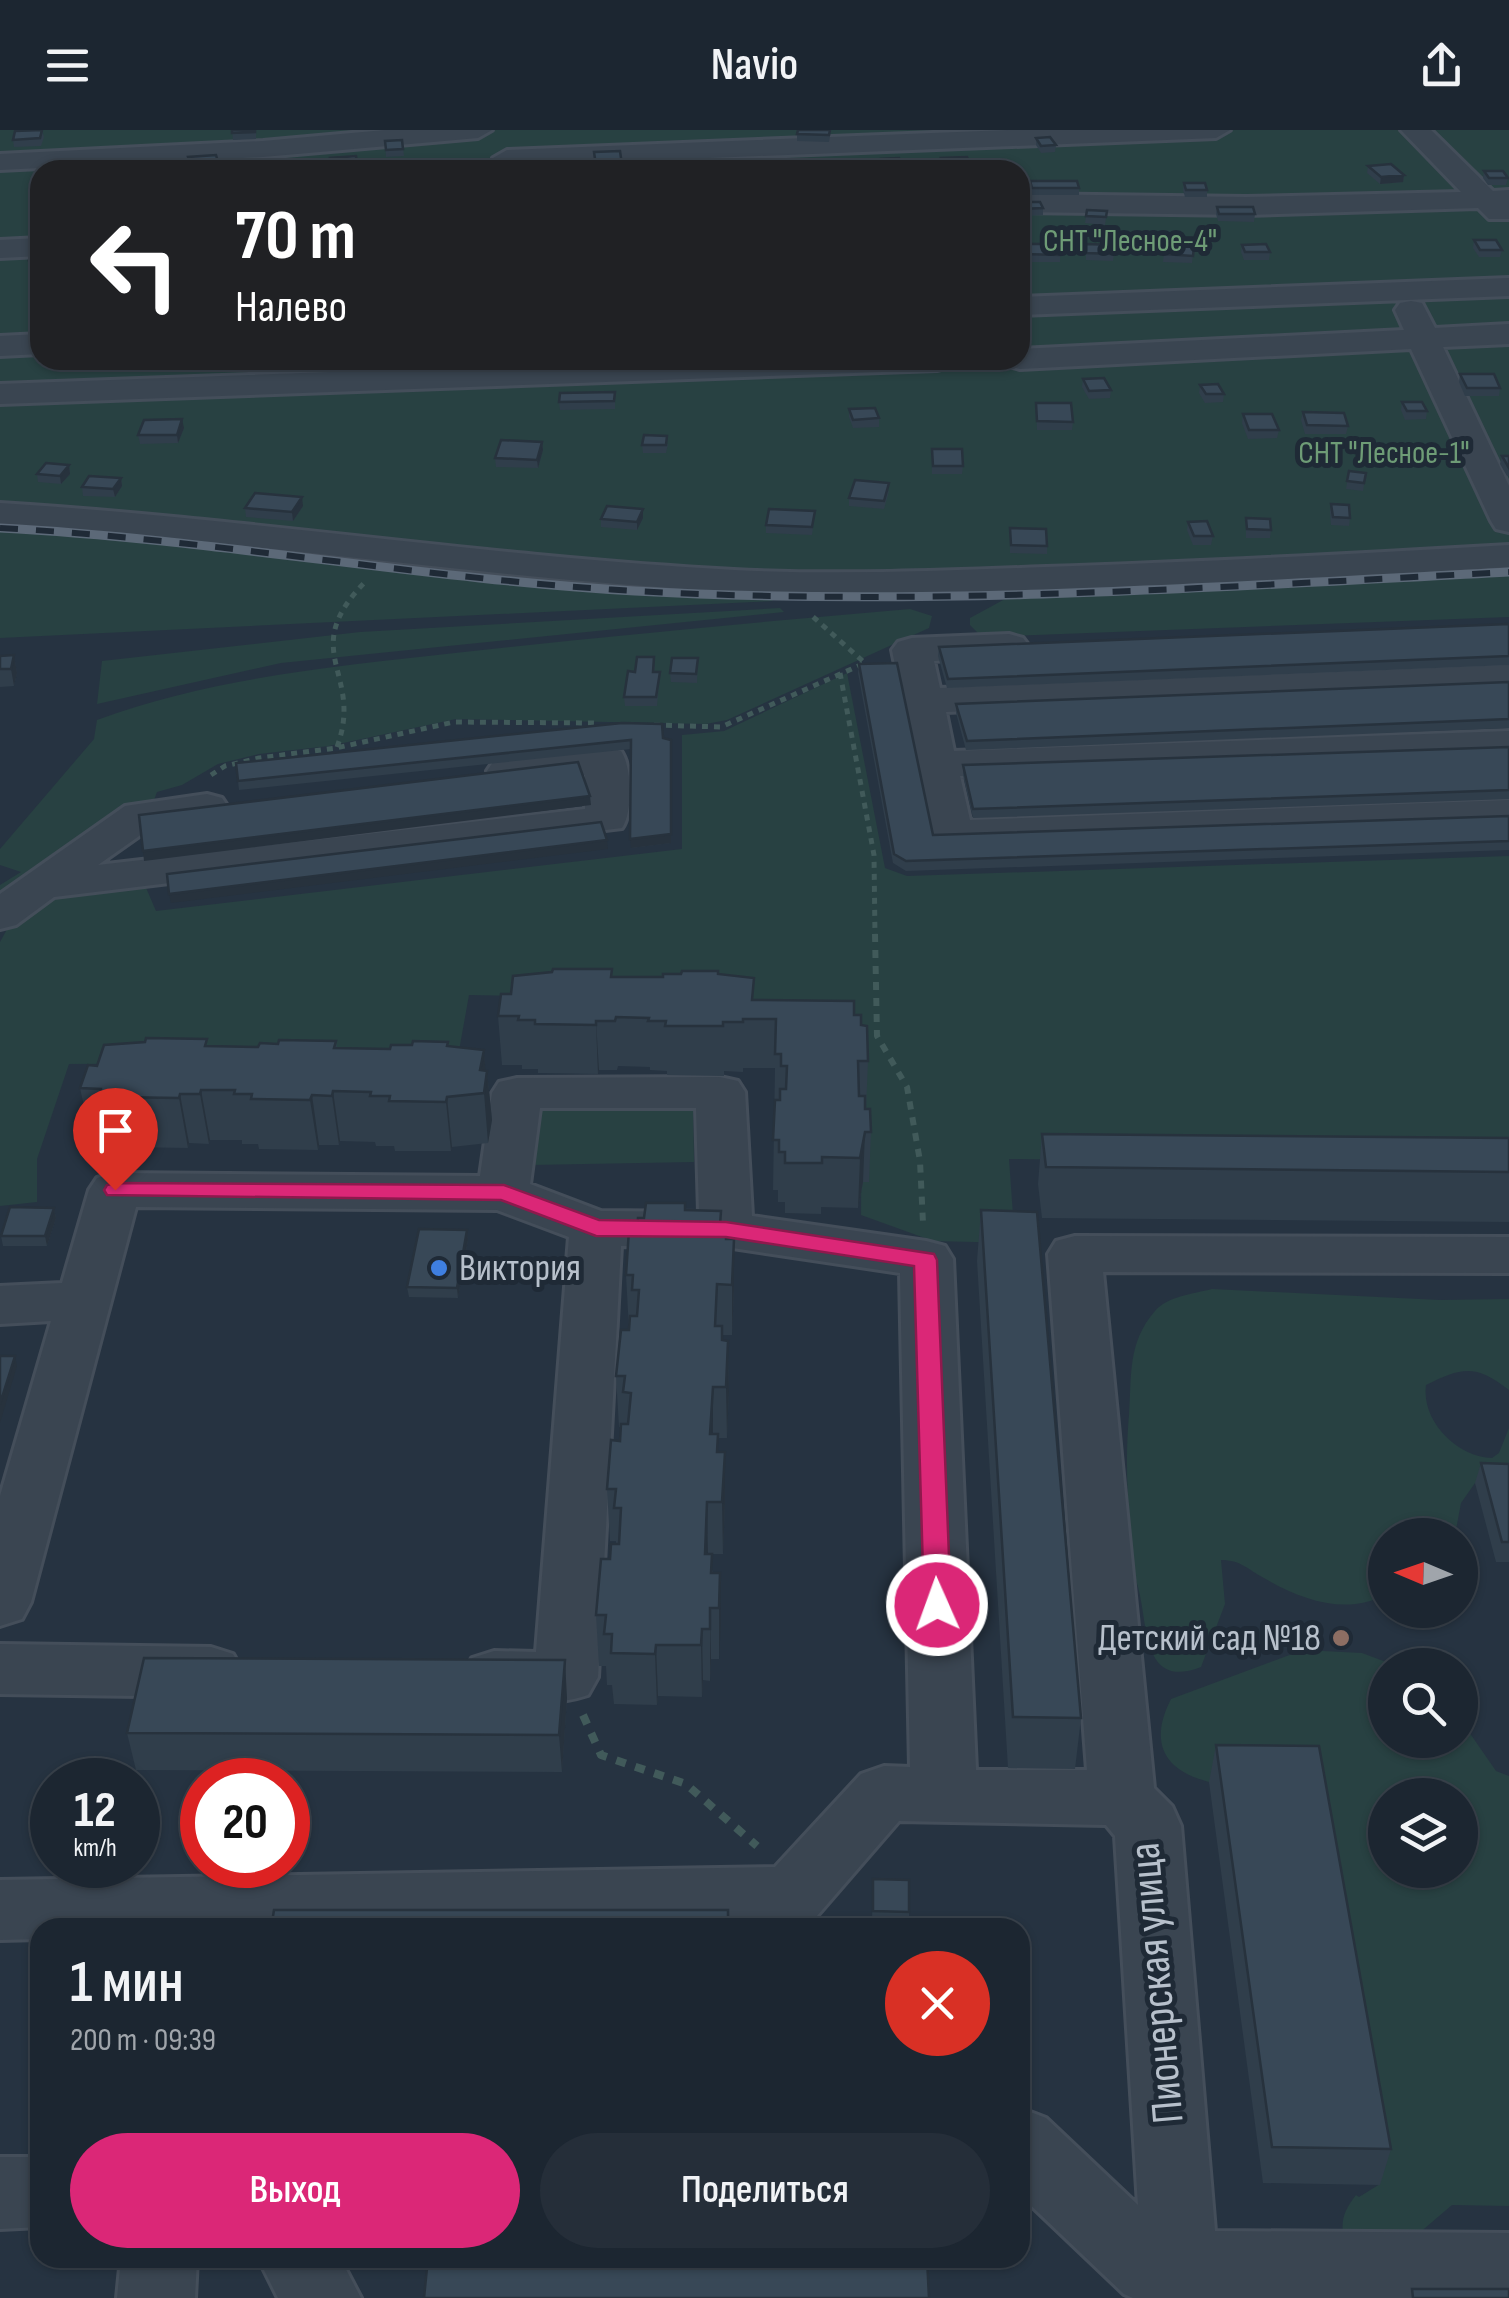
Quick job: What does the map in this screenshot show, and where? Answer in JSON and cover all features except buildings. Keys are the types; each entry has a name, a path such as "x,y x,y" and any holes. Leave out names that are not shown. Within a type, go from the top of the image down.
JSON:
{"street":[{"path":"33,160 478,130"},
{"path":"499,130 508,160"},
{"path":"592,160 1216,130"},
{"path":"1415,130 1498,199 1509,224"},
{"path":"0,162 30,160"},
{"path":"1030,204 1246,206 1498,199"},
{"path":"0,249 30,248"},
{"path":"1030,306 1509,288"},
{"path":"1403,293 1420,338 1509,521"},
{"path":"1030,358 1509,334"},
{"path":"0,346 30,344"},
{"path":"0,394 626,370"},
{"path":"0,514 120,520 737,581 898,583 1231,572 1509,556"},
{"path":"1051,645 912,650 951,834 1509,813"},
{"path":"922,701 1509,677"},
{"path":"936,764 1509,743"},
{"path":"36,886 608,818 606,760 470,776"},
{"path":"0,915 140,815 237,804"},
{"path":"504,1193 517,1093 720,1092 726,1230"},
{"path":"0,1602 115,1190 504,1193 596,1228 726,1230 926,1260 944,1797"},
{"path":"449,1675 566,1677 596,1228"},
{"name":"Пионерская улица","path":"1188,2283 1148,1826 1122,1798 1075,1254 1509,1256"},
{"path":"0,1305 84,1301"},
{"path":"0,1669 274,1673"},
{"path":"0,1910 807,1912 884,1793 1122,1798"},
{"path":"1033,2170 1151,2268 1188,2283 1509,2270"},
{"path":"0,2193 30,2192"},
{"path":"156,2298 158,2268"},
{"path":"302,2268 322,2298"}],"path":[{"path":"336,748 346,728 331,629 350,598 382,563 379,548"},
{"path":"646,725 721,726 865,663 809,614 777,595 737,581"},
{"path":"840,672 874,855 877,1036 907,1087 920,1161 926,1260"},
{"path":"140,815 225,766 259,758 336,748 454,722 608,724"},
{"path":"566,1677 601,1755 686,1784 750,1836 807,1912"}],"green space":[{"name":"СНТ \"Лесное-1\"","path":"0,130 1509,130 1509,564 862,587 0,517"},
{"path":"0,529 170,543 493,580 765,595 773,601 0,638"},
{"path":"1509,571 1509,617 982,637 970,625 970,618 1005,599"},
{"path":"780,608 784,612 281,663 97,704 102,661 360,632"},
{"path":"910,609 932,616 929,628 727,720 706,724 456,719 218,764 182,785 157,792 153,803 0,900 0,885 21,872 0,865 0,849 94,739 97,720 140,706 229,684 365,663"},
{"path":"847,673 885,868 907,876 1509,856 1509,1165 1009,1159 1015,1243 933,1241 861,1215 862,1058 752,1001 469,995 457,1062 69,1064 37,1159 37,1202 0,1206 0,942 16,913 43,897 144,883 156,911 682,849 682,735 724,731"},
{"path":"693,1102 694,1162 531,1165 534,1105"},
{"path":"1212,1289 1440,1300 1509,1299 1509,1390 1487,1376 1469,1371 1426,1385 1426,1398 1435,1424 1444,1435 1479,1456 1492,1458 1499,1453 1509,1428 1509,1484 1475,1483 1461,1503 1458,1518 1368,1518 1368,1601 1339,1604 1308,1598 1239,1563 1221,1560 1225,1604 1201,1667 1180,1672 1166,1669 1150,1645 1135,1578 1127,1477 1135,1348 1155,1311 1174,1299"},
{"path":"1303,1650 1362,1653 1368,1655 1368,1758 1478,1758 1478,1745 1496,1771 1509,1776 1509,2206 1452,2205 1418,2234 1343,2234 1344,2218 1352,2200 1380,2184 1209,1782 1181,1770 1164,1752 1164,1714 1171,1699"}],"railway":[{"path":"0,528 159,541 476,578 744,595 1072,593 1509,572"}],"place":[{"name":"Виктория","path":"439,1268"},
{"name":"Детский сад №18","path":"1341,1638"}],"route":[{"path":"115,1190 504,1193 596,1228 726,1230 926,1260 937,1605"}],"park label":[{"name":"СНТ \"Лесное-4\"","path":"1130,241"}]}
